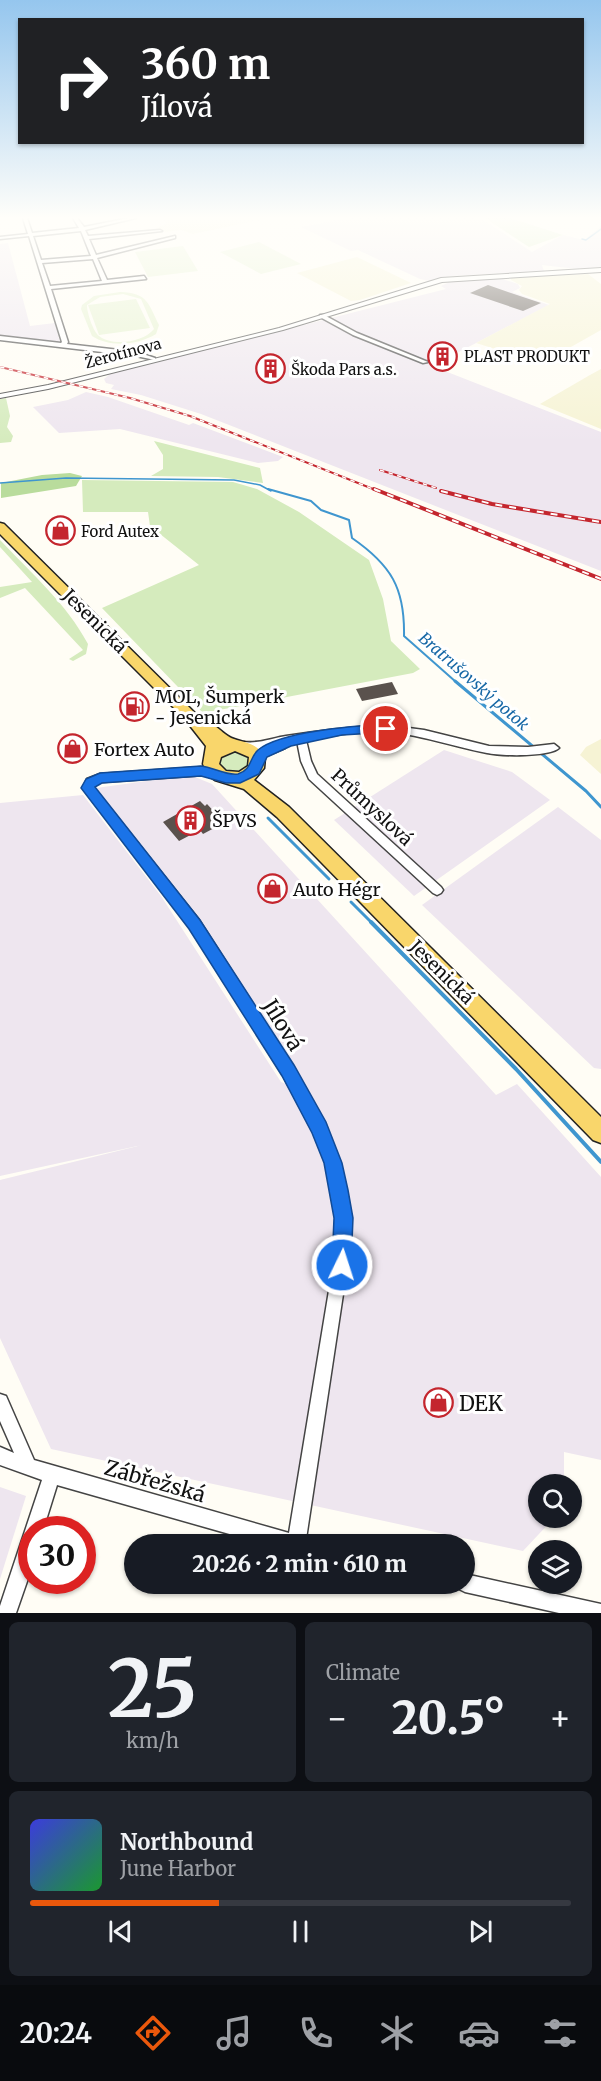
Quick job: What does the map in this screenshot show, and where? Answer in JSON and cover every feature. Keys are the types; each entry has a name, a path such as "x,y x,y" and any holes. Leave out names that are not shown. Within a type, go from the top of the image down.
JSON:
{"main road":[{"name":"Jesenická","path":"0,527 189,714 214,745 212,765 225,777 249,783 284,812 601,1132"},
{"name":"Jesenická","path":"189,714 226,742 242,746 256,754 258,778 284,812"},
{"path":"214,755 222,748 242,746"},
{"path":"225,777 248,775 257,765"}],"street":[{"path":"50,293 65,342 63,345"},
{"name":"Žerotínova","path":"0,396 48,387 153,359 281,329 401,293"},
{"path":"322,316 356,334 425,362"},
{"path":"0,338 137,354 153,359"},
{"path":"242,746 255,747 279,740 342,731 404,729 489,750 528,752 550,748"},
{"path":"257,765 260,756 267,751 301,738"},
{"name":"Průmyslová","path":"301,738 306,761 313,776 437,890"},
{"name":"Jílová","path":"164,773 204,764 214,755"},
{"name":"Jílová","path":"225,777 206,771 100,778 90,782 88,788 195,924 288,1071 319,1128 333,1163 344,1218 340,1282 300,1534"},
{"path":"0,1402 28,1465"},
{"name":"Zábřežská","path":"0,1456 52,1475 259,1534"},
{"path":"39,1516 52,1475"},
{"path":"7,1613 18,1580"},
{"path":"475,1585 601,1613"}],"shaded area":[{"path":"0,293 21,293 30,326 55,323 60,342 0,335"},
{"path":"336,293 380,293 360,300 351,301"},
{"path":"429,293 516,293 549,305 432,366 601,432 601,571 201,414 141,395 111,389 114,385 106,383 104,379 110,374"},
{"path":"601,293 601,330 562,352 525,358 476,343 550,304 522,294"},
{"path":"601,369 601,429 540,404 590,375"},
{"path":"86,392 108,397 189,425 193,423 283,457 278,461 258,463 120,429 59,433 33,407 68,400"},
{"path":"601,739 601,774 580,755 586,747"},
{"path":"444,750 512,772 550,800 414,896 334,820"},
{"path":"190,775 212,784 496,1095 517,1084 601,1177 601,1460 564,1452 564,1474 528,1474 528,1528 545,1528 533,1540 528,1540 528,1546 523,1551 475,1541 475,1534 444,1534 51,1449 0,1338 0,1180 142,1145 0,1176 0,803 83,795 161,896 281,1082 306,1091 288,1054 190,906 96,788"},
{"path":"558,807 601,840 601,1069 594,1068 422,905"},
{"path":"0,1487 26,1496 0,1579"}],"green space":[{"path":"112,293 136,294 149,305 159,325 156,334 133,343 115,344 99,340 92,336 81,309 82,305 94,296","holes":["123,294 141,299 154,329 143,337 128,342 105,339 97,334 87,305 100,297"]},
{"path":"136,299 150,328 99,335 88,305"},
{"path":"6,398 10,416 7,427 13,436 11,442 0,443 0,399"},
{"path":"154,441 260,468 263,483 218,477 151,476 163,469 163,455"},
{"path":"70,473 82,476 76,486 1,498 1,483 42,475"},
{"path":"82,480 233,482 257,489 299,512 369,560 383,599 391,641 420,669 413,673 203,713 102,608 199,565 150,526 148,512 83,512"},
{"path":"0,540 48,589 69,615 88,644 86,654 73,661 69,659 83,650 25,588 0,598 0,587 32,582 0,547"},
{"path":"234,750 248,755 249,766 234,773 219,768 220,758"}],"building":[{"path":"471,293 512,293 541,303 523,311"},
{"path":"392,682 398,694 362,701 356,689"},
{"name":"ŠPVS","path":"200,801 205,806 207,804 220,818 214,821 218,826 203,834 200,830 179,841 163,822"}],"waterway":[{"name":"Bratrušovský potok","path":"0,483 66,478 234,480 260,485 271,491"},
{"name":"Bratrušovský potok","path":"268,489 311,501 321,510 349,520 352,538 377,558 393,579 402,604 404,636 456,682"},
{"name":"Bratrušovský potok","path":"455,681 586,791 601,807"},
{"path":"268,818 329,879"},
{"path":"351,902 371,922"},
{"path":"371,922 516,1069 601,1162"}],"railway":[{"path":"0,367 130,398 190,416 378,491"},
{"path":"380,470 436,488"},
{"path":"374,489 601,579"},
{"path":"441,491 492,504 601,522"}],"place":[{"name":"PLAST PRODUKT","path":"443,356"},
{"name":"Škoda Pars a.s.","path":"270,369"},
{"name":"Ford Autex","path":"60,531"},
{"name":"MOL, Šumperk - Jesenická","path":"134,706"},
{"name":"Fortex Auto","path":"73,749"},
{"name":"ŠPVS","path":"191,820"},
{"name":"Auto Hégr","path":"272,889"},
{"name":"DEK","path":"438,1403"}],"route":[{"path":"342,1265 344,1218 333,1163 319,1128 288,1071 195,924 88,788 90,782 100,778 164,773 206,771 226,778 240,778 254,770 262,754 288,742 342,731 386,729"}]}
